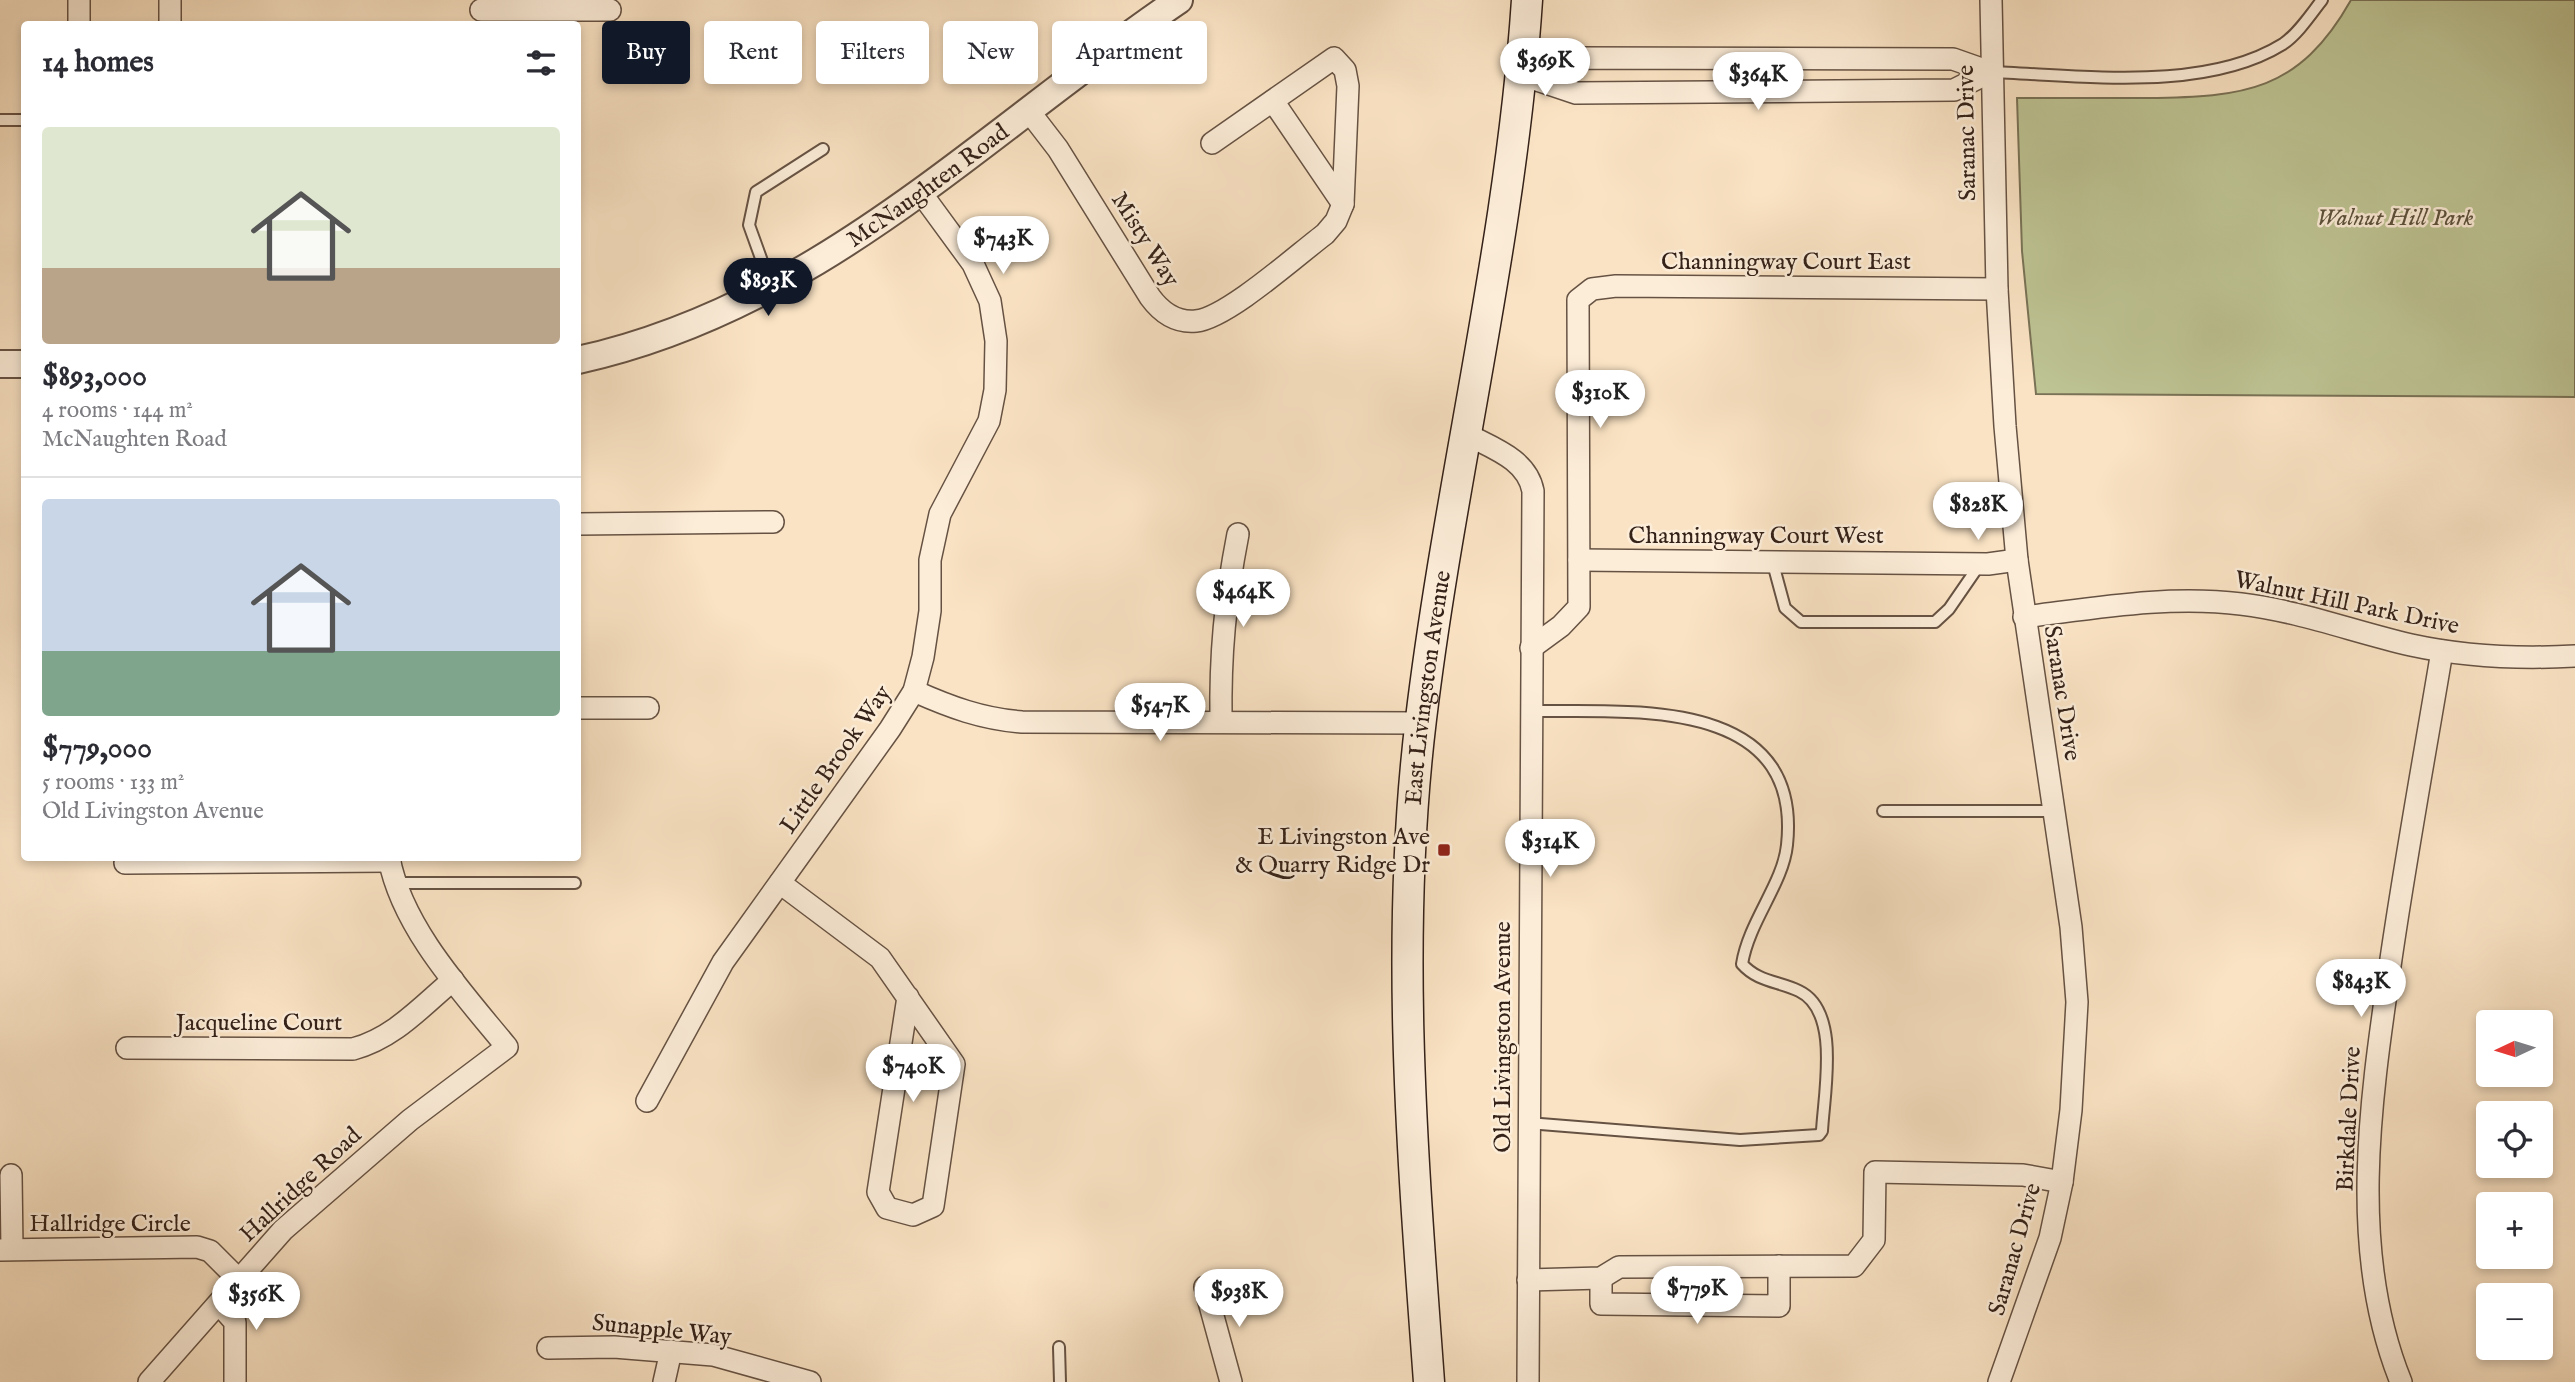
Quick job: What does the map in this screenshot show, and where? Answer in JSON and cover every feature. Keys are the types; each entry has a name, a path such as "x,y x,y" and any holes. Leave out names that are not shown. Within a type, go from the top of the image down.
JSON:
{"main road":[{"name":"East Livingston Avenue","path":"1429,1382 1408,1045 1410,858 1420,723 1438,587 1508,192 1522,75 1527,0"}],"street":[{"path":"79,0 79,21"},
{"path":"170,0 170,21"},
{"name":"McNaughten Road","path":"581,359 620,351 688,328 772,289 853,240 921,192 1179,0"},
{"name":"Saranac Drive","path":"1991,0 1990,72 1997,289 2017,560 2071,927 2077,1002 2071,1110 2062,1182 2042,1266 1999,1382"},
{"path":"477,12 610,10"},
{"name":"Misty Way","path":"1028,110 1065,159 1158,308 1182,321 1209,318 1221,312 1325,234 1336,220 1343,204 1348,86 1345,70 1334,58 1212,143"},
{"path":"1522,75 1577,58 1953,59 1990,72"},
{"path":"1522,75 1576,93 1589,93 1954,90 1990,72"},
{"path":"1272,101 1343,204"},
{"name":"Little Brook Way","path":"647,1101 723,962 914,691 928,636 933,537 952,487 989,421 995,390 996,341 990,301 982,281 921,192"},
{"name":"Channingway Court East","path":"1579,560 1578,300 1592,289 1616,286 1997,289"},
{"path":"0,364 21,364"},
{"name":"Old Livingston Avenue","path":"1466,433 1519,463 1531,480 1528,1382"},
{"path":"581,524 773,522"},
{"path":"1221,722 1224,606 1238,534"},
{"path":"1531,648 1561,626 1579,607 1579,560"},
{"name":"Channingway Court West","path":"1579,560 1980,564 2017,560"},
{"name":"Walnut Hill Park Drive","path":"2025,617 2162,600 2202,600 2287,612 2442,651 2518,658 2575,656"},
{"name":"Birkdale Drive","path":"2401,1382 2379,1318 2372,1266 2369,1188 2371,1114 2398,912 2442,651"},
{"path":"914,691 960,711 991,720 1420,723"},
{"path":"581,708 648,708"},
{"path":"125,863 257,861"},
{"path":"390,861 395,883 432,952 453,980"},
{"path":"780,883 880,958 908,997 954,1064 933,1206 913,1215 887,1208 878,1192 908,997"},
{"name":"Hallridge Road","path":"149,1382 283,1230 348,1171 507,1047 453,980"},
{"name":"Jacqueline Court","path":"127,1048 353,1049 376,1042 396,1029 453,980"},
{"path":"1528,1280 1601,1278 1619,1266 1854,1266 1874,1240 1875,1172 2023,1175 2062,1182"},
{"name":"Hallridge Circle","path":"11,1175 6,1250 197,1247 210,1251 238,1279"},
{"path":"1601,1278 1601,1304 1779,1306 1779,1266"},
{"path":"1205,1287 1231,1382"},
{"path":"219,1304 235,1322 235,1382"},
{"name":"Sunapple Way","path":"548,1348 614,1347 713,1355 810,1382"},
{"path":"664,1382 671,1351"}],"lane":[{"path":"1990,72 2121,76 2211,73 2247,61 2285,43 2322,0"},
{"path":"0,120 21,120"},
{"path":"772,289 749,225 756,191 823,149"},
{"path":"1772,560 1785,608 1801,622 1935,622 1949,610 1980,564"},
{"path":"1528,1123 1740,1140 1819,1135 1822,1131 1828,1036 1813,999 1798,990 1750,973 1742,964 1745,943 1777,877 1787,848 1788,813 1779,780 1765,754 1736,734 1689,718 1639,713 1530,711"},
{"path":"1883,811 2055,811"},
{"path":"395,883 575,883"},
{"path":"1059,1347 1060,1382"}],"green space":[{"name":"Walnut Hill Park","path":"2351,0 2575,0 2575,397 2036,394 2022,251 2017,98 2181,97 2240,91 2266,83 2289,71 2311,54 2331,31"}],"place":[{"name":"E Livingston Ave & Quarry Ridge Dr","path":"1444,850"}]}
